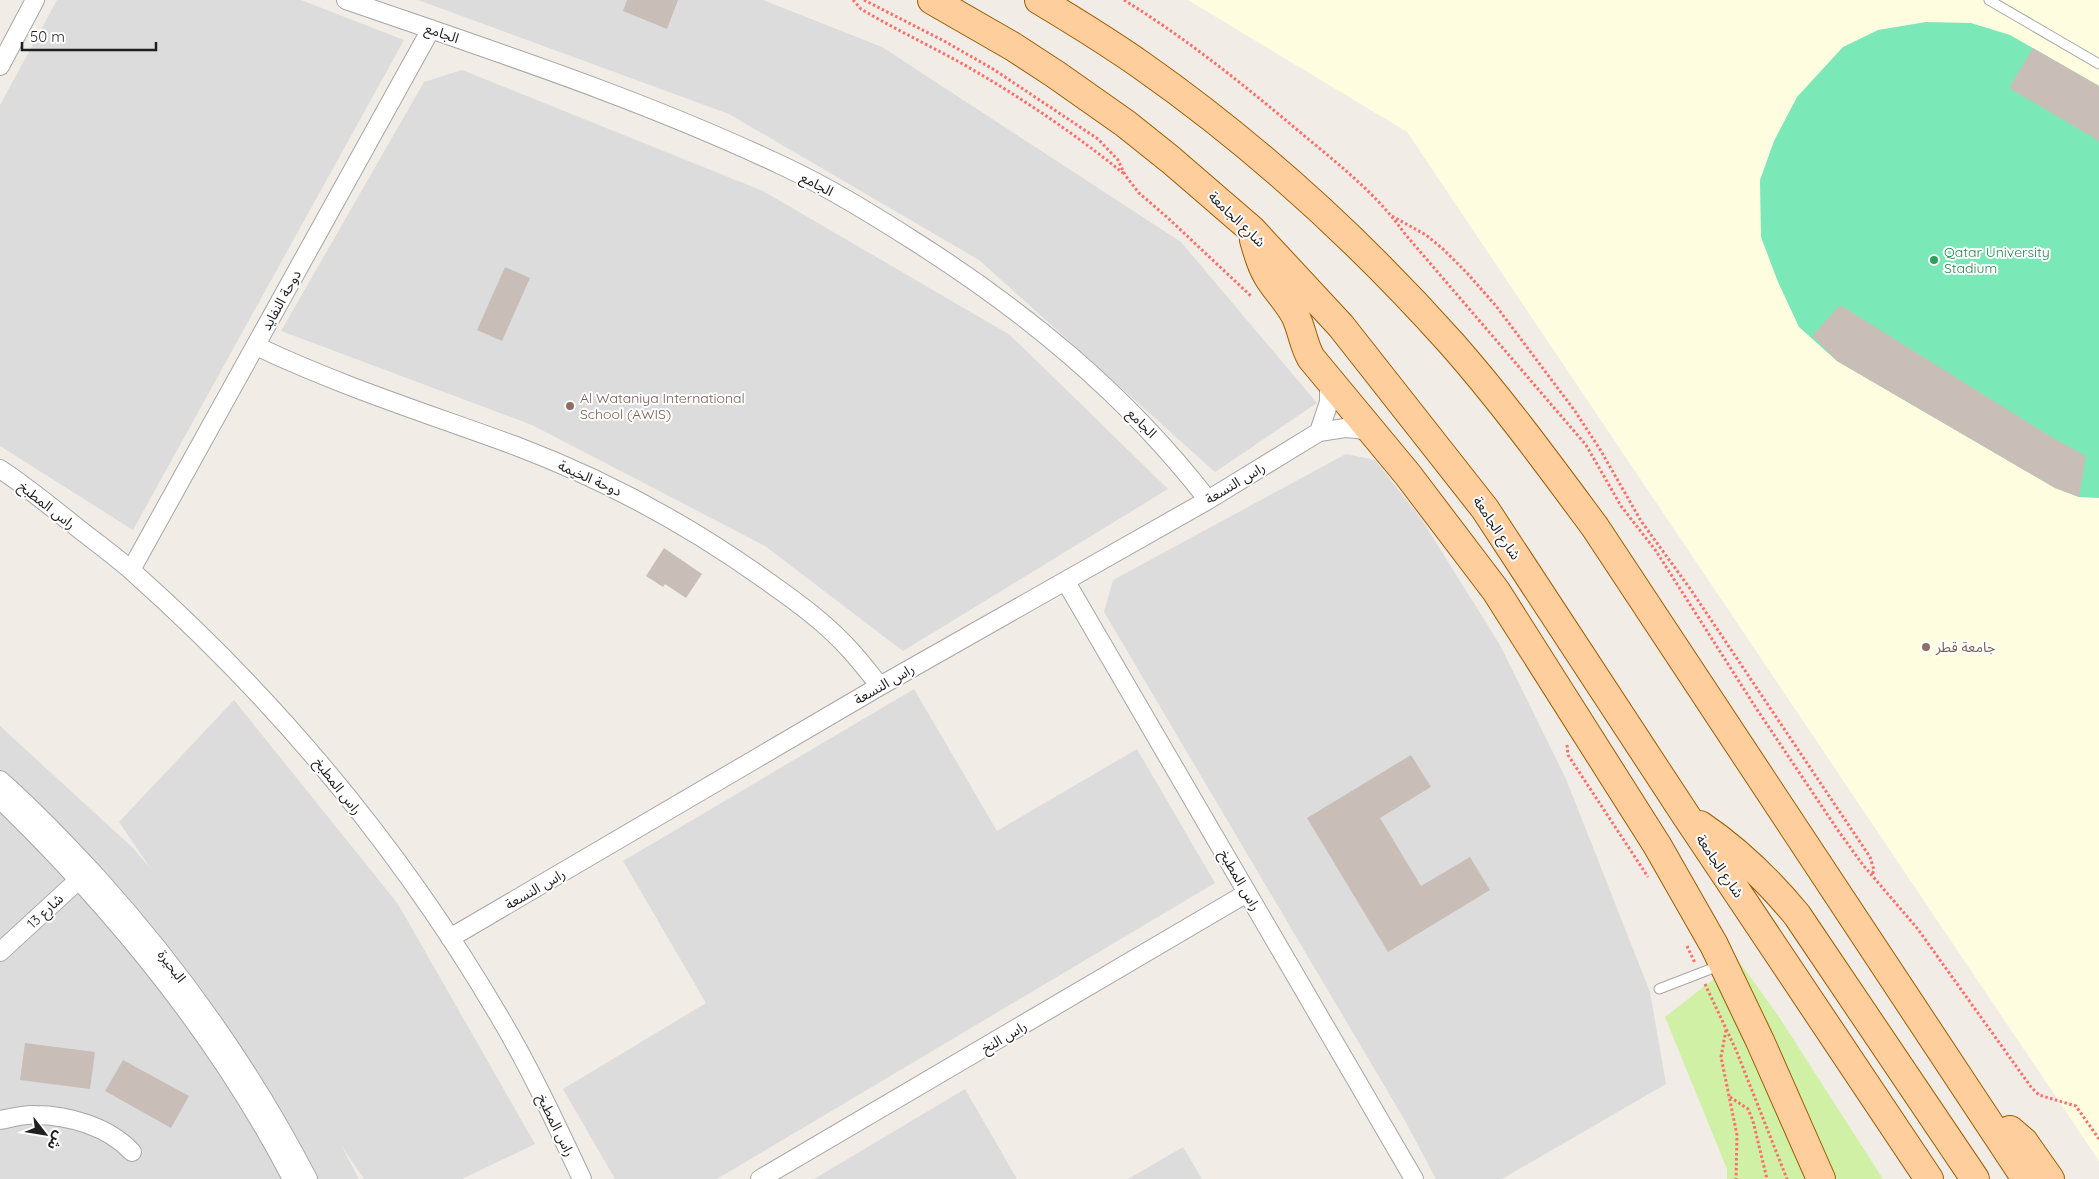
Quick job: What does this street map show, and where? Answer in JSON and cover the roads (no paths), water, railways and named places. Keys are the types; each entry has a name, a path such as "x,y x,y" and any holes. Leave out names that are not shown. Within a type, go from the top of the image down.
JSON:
{"main road":[{"name":"شارع الجامعة","path":"932,0 1012,46 1126,124 1204,187 1251,229 1341,326 1485,509 1685,814 1929,1179"},
{"path":"1040,0 1140,64 1190,101 1262,160 1352,240 1400,288 1453,346 1532,443 1595,527 2026,1179"},
{"path":"1251,229 1260,261 1300,326 1307,350 1496,592 1662,853 1711,969 1760,1040 1821,1179"},
{"path":"1377,439 1448,483 1485,509"},
{"path":"1685,814 1718,837 1770,882 1796,915 1975,1179"},
{"path":"1985,1116 1999,1122 2024,1142 2050,1179"}],"street":[{"path":"0,66 35,0"},
{"name":"الجامع","path":"346,0 671,116 785,167 861,207 992,293 1052,339 1142,421 1175,458 1208,500"},
{"name":"دوحة النفايد","path":"131,570 431,29"},
{"name":"دوحة الخيمة","path":"256,346 325,376 517,446 649,506 721,549 786,595 823,624 851,650 880,686"},
{"path":"1319,432 1329,402 1329,380"},
{"name":"راس النسعة","path":"450,938 880,686 1208,500 1319,432 1346,428 1357,429 1377,439"},
{"name":"راس المطبخ","path":"0,469 131,570 244,678 313,754 410,879 450,938 503,1022 553,1116 582,1179"},
{"name":"راس المطبخ","path":"1066,582 1414,1179"},
{"name":"البحيرة","path":"0,780 67,844 84,874 196,1024 244,1094 292,1179"},
{"name":"البحيرة","path":"0,799 56,854 84,874 154,942 208,1015 256,1086 308,1179"},
{"name":"شارع 13","path":"0,952 84,874"},
{"name":"راس النخ","path":"760,1179 1247,893"},
{"path":"0,1120 34,1114 70,1119 101,1129 124,1143 132,1152"}],"lane":[{"path":"1989,0 2099,64"},
{"path":"1659,989 1711,969"}],"place":[{"name":"Qatar University Stadium","path":"1934,260"},
{"name":"Al Wataniya International School (AWIS)","path":"570,406"},
{"name":"جامعة قطر","path":"1926,647"}]}
